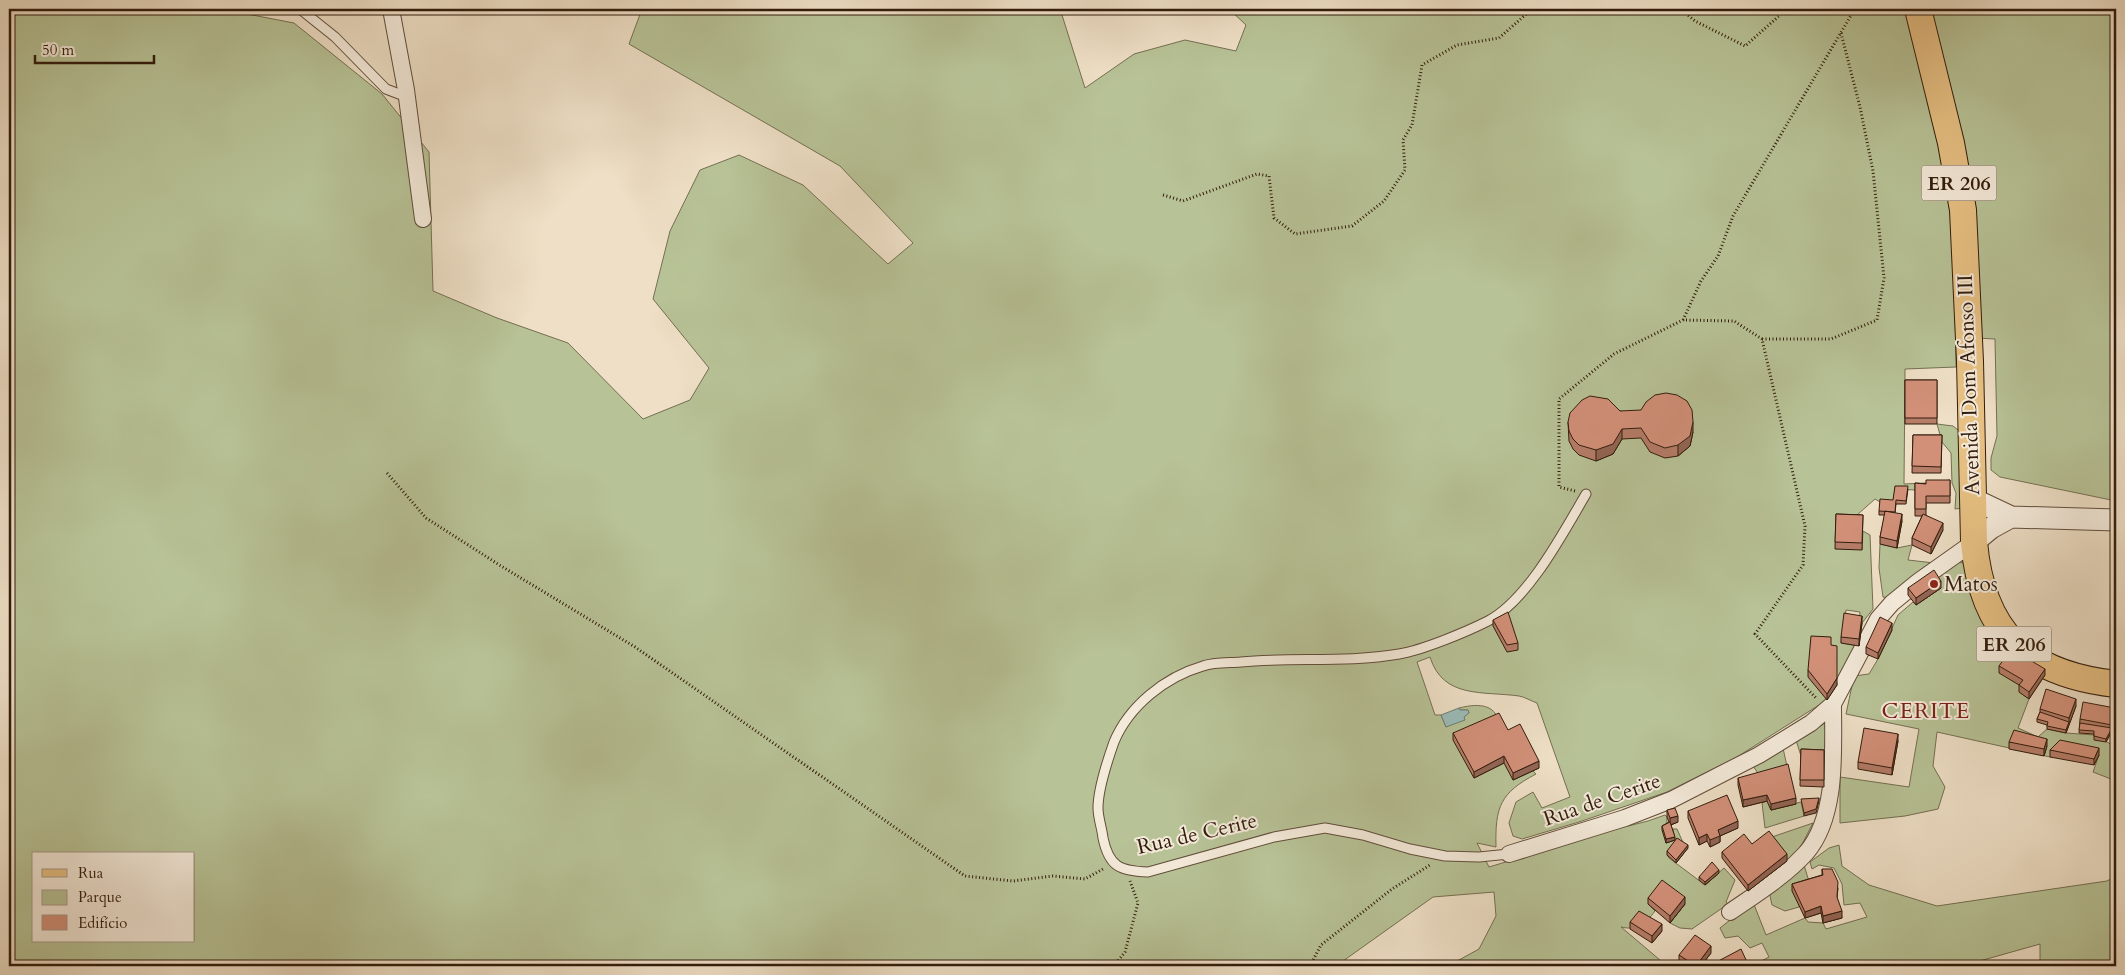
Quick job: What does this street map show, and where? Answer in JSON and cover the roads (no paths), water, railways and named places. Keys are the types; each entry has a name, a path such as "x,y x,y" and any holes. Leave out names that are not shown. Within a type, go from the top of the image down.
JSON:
{"main road":[{"name":"Avenida Dom Afonso III","path":"1918,9 1953,150 1963,210 1974,542 1977,570 1987,604 1997,623 2012,642 2031,657 2055,670 2086,679 2116,684"}],"street":[{"path":"391,9 407,97 423,219"},
{"path":"1973,499 2011,517 2116,520"},
{"path":"1974,542 1992,528 2011,517"},
{"name":"Rua de Cerite","path":"1509,854 1625,818 1671,800 1759,755 1811,723 1830,707 1878,618 1892,603 1919,581 1974,542"},
{"name":"Rua de Cerite","path":"1730,912 1784,874 1807,852 1819,832 1828,804 1832,771 1830,707"}],"lane":[{"path":"300,9 335,37 386,89 407,97"},
{"name":"Rua de Cerite","path":"1509,854 1445,856 1410,849 1362,835 1325,828 1274,838 1148,872 1127,872 1113,864 1104,844 1098,808 1107,760 1119,731 1143,700 1170,681 1204,665 1261,660 1344,658 1400,654 1488,621 1506,609 1524,590 1558,542 1586,494"}],"water":[{"path":"1459,708 1460,710 1468,710 1469,713 1464,717 1465,720 1446,727 1441,715"}],"place":[{"name":"Matos","path":"1934,584"}],"district":[{"name":"CERITE","path":"1926,711"}]}
